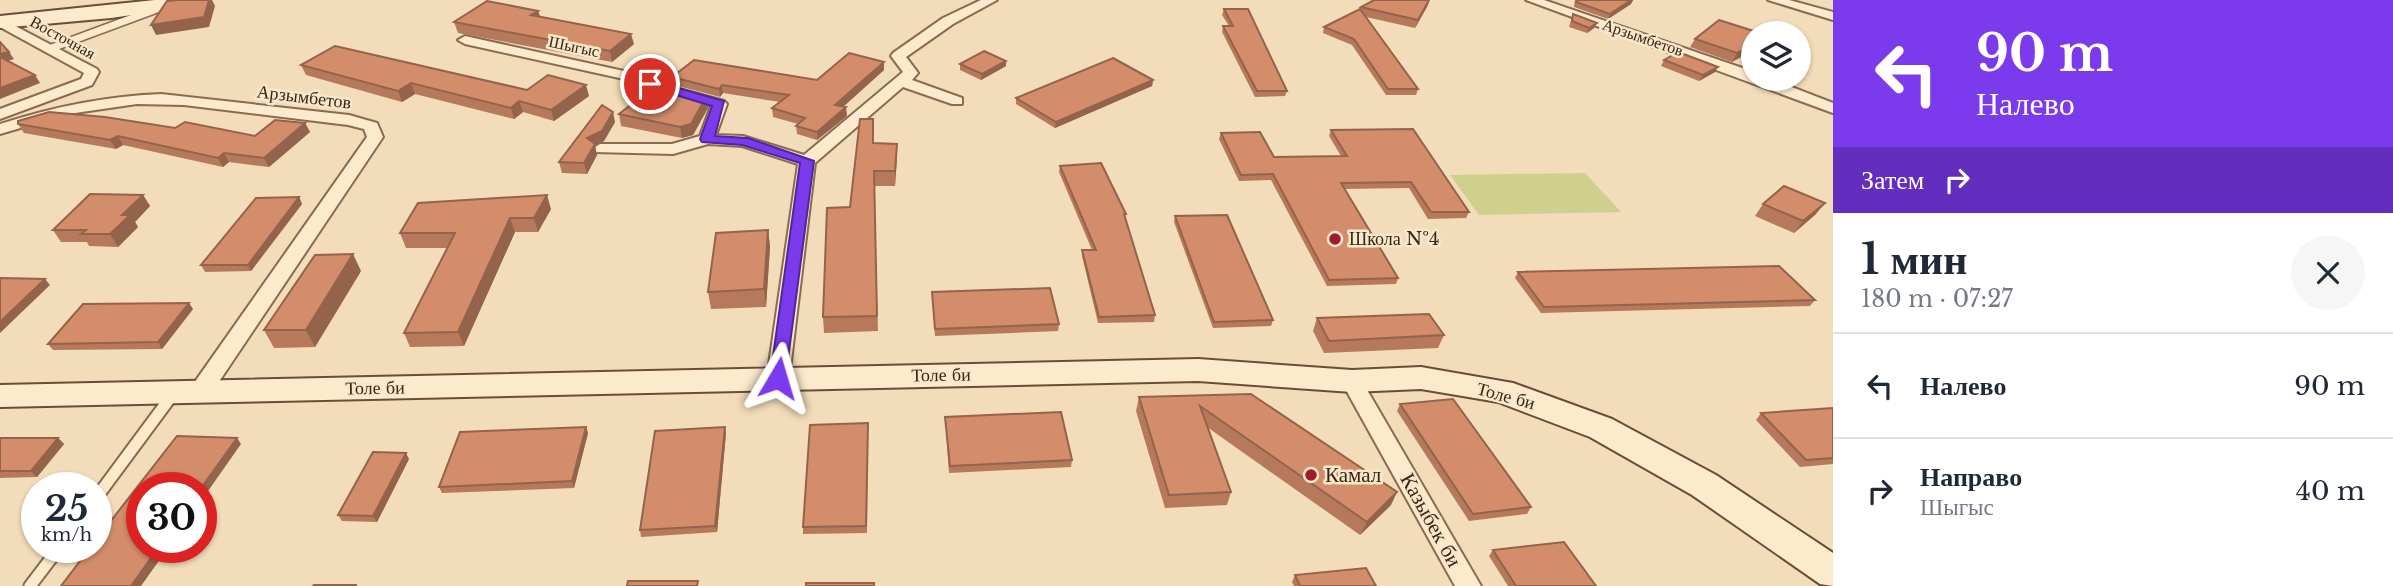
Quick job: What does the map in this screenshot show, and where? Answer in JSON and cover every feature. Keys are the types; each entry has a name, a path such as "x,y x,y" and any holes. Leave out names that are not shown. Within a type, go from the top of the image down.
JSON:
{"main road":[{"path":"0,22 111,12 194,0"},
{"name":"Толе би","path":"0,396 1198,370 1352,381 1421,378 1502,391 1601,428 1704,485 1833,573"}],"street":[{"path":"778,378 807,161 911,73 898,56 948,21 991,0"},
{"name":"Арзымбетов","path":"1532,0 1741,73"},
{"path":"1774,0 1833,16"},
{"name":"Восточная","path":"0,22 92,72 86,82 0,114"},
{"name":"Шыгыс","path":"464,40 637,78 663,89 719,104 707,139"},
{"path":"901,81 957,101"},
{"name":"Арзымбетов","path":"1789,91 1833,108"},
{"name":"Арзымбетов","path":"0,129 45,114 113,102 182,100 349,120 370,126 375,137 187,392"},
{"path":"600,149 673,149 707,139 743,141 807,161"},
{"name":"Казыбек би","path":"1352,381 1468,586"}],"lane":[{"path":"49,49 174,3"},
{"path":"112,479 187,392"},
{"path":"30,586 48,563"}],"green space":[{"path":"1585,173 1621,212 1479,215 1450,175"}],"building":[{"path":"209,0 204,17 151,25 167,1"},
{"path":"1374,0 1429,0 1418,20 1361,7"},
{"path":"1631,0 1610,14 1576,2"},
{"path":"487,1 538,11 531,15 631,34 610,51 454,22"},
{"path":"1224,9 1248,9 1287,91 1257,91 1223,26 1233,26"},
{"path":"1360,9 1418,89 1388,89 1354,39 1324,27"},
{"path":"1573,14 1597,23 1589,28 1572,21"},
{"path":"1719,20 1741,27 1741,51 1737,53 1695,39"},
{"path":"0,42 9,52 0,54"},
{"path":"335,46 527,90 548,75 586,85 551,110 519,101 511,108 411,83 398,91 301,65"},
{"path":"984,51 1006,61 982,74 960,64"},
{"path":"1678,52 1718,67 1703,75 1664,60"},
{"path":"849,53 884,62 835,105 846,107 817,132 796,126 805,118 772,108 789,95 722,85 719,89 672,77 694,60 817,80"},
{"path":"0,57 35,75 0,88"},
{"path":"1113,58 1153,80 1056,122 1016,98"},
{"path":"658,84 706,97 691,124 680,127 619,114"},
{"path":"602,105 613,112 602,131 587,138 595,144 584,163 559,162"},
{"path":"49,112 175,128 185,122 255,136 275,120 305,123 264,158 224,153 218,158 118,136 110,140 18,124 18,121"},
{"path":"860,119 873,119 873,143 897,144 895,171 874,171 877,316 823,317 827,208 850,207"},
{"path":"1413,129 1469,212 1431,212 1411,182 1341,183 1398,278 1329,280 1273,174 1241,175 1221,133 1260,132 1274,157 1347,156 1331,130"},
{"path":"1101,163 1126,214 1155,315 1099,317 1082,250 1096,250 1060,166"},
{"path":"1784,186 1825,203 1803,221 1763,204"},
{"path":"90,194 143,195 122,215 130,215 110,234 81,234 86,230 53,230"},
{"path":"547,195 534,218 510,218 458,332 404,333 455,233 400,233 418,203"},
{"path":"299,197 248,265 201,265 256,198"},
{"path":"1227,215 1273,320 1214,322 1175,216"},
{"path":"768,230 764,289 708,292 716,233"},
{"path":"353,254 306,330 264,330 315,255"},
{"path":"1779,266 1815,300 1544,307 1518,272"},
{"path":"0,278 45,279 0,322"},
{"path":"1050,288 1059,324 935,329 932,292"},
{"path":"189,303 158,342 48,344 83,304"},
{"path":"1429,314 1444,335 1329,341 1317,318"},
{"path":"1251,394 1397,492 1367,522 1200,406 1231,492 1169,495 1139,397"},
{"path":"1453,399 1531,507 1473,514 1400,404"},
{"path":"1833,408 1833,458 1806,460 1761,413"},
{"path":"1061,412 1072,460 950,466 945,417"},
{"path":"868,423 866,526 803,527 810,425"},
{"path":"586,427 572,481 439,487 460,432"},
{"path":"725,427 715,526 640,530 655,431"},
{"path":"177,436 237,438 213,472 149,472"},
{"path":"0,438 58,438 31,471 0,471"},
{"path":"373,452 406,453 373,516 338,515"},
{"path":"126,501 126,563 147,563 131,586 61,586 79,563 112,563 112,519"},
{"path":"1564,542 1596,586 1516,586 1493,550"},
{"path":"1366,568 1376,586 1300,586 1295,575"},
{"path":"628,581 698,581 697,586 627,586"},
{"path":"806,583 874,583 874,586 806,586"},
{"path":"356,585 356,586 313,586"}],"place":[{"name":"Школа №4","path":"1335,239"},
{"name":"Камал","path":"1311,475"}],"route":[{"path":"650,84 719,104 707,139 743,141 807,161 778,378"}]}
